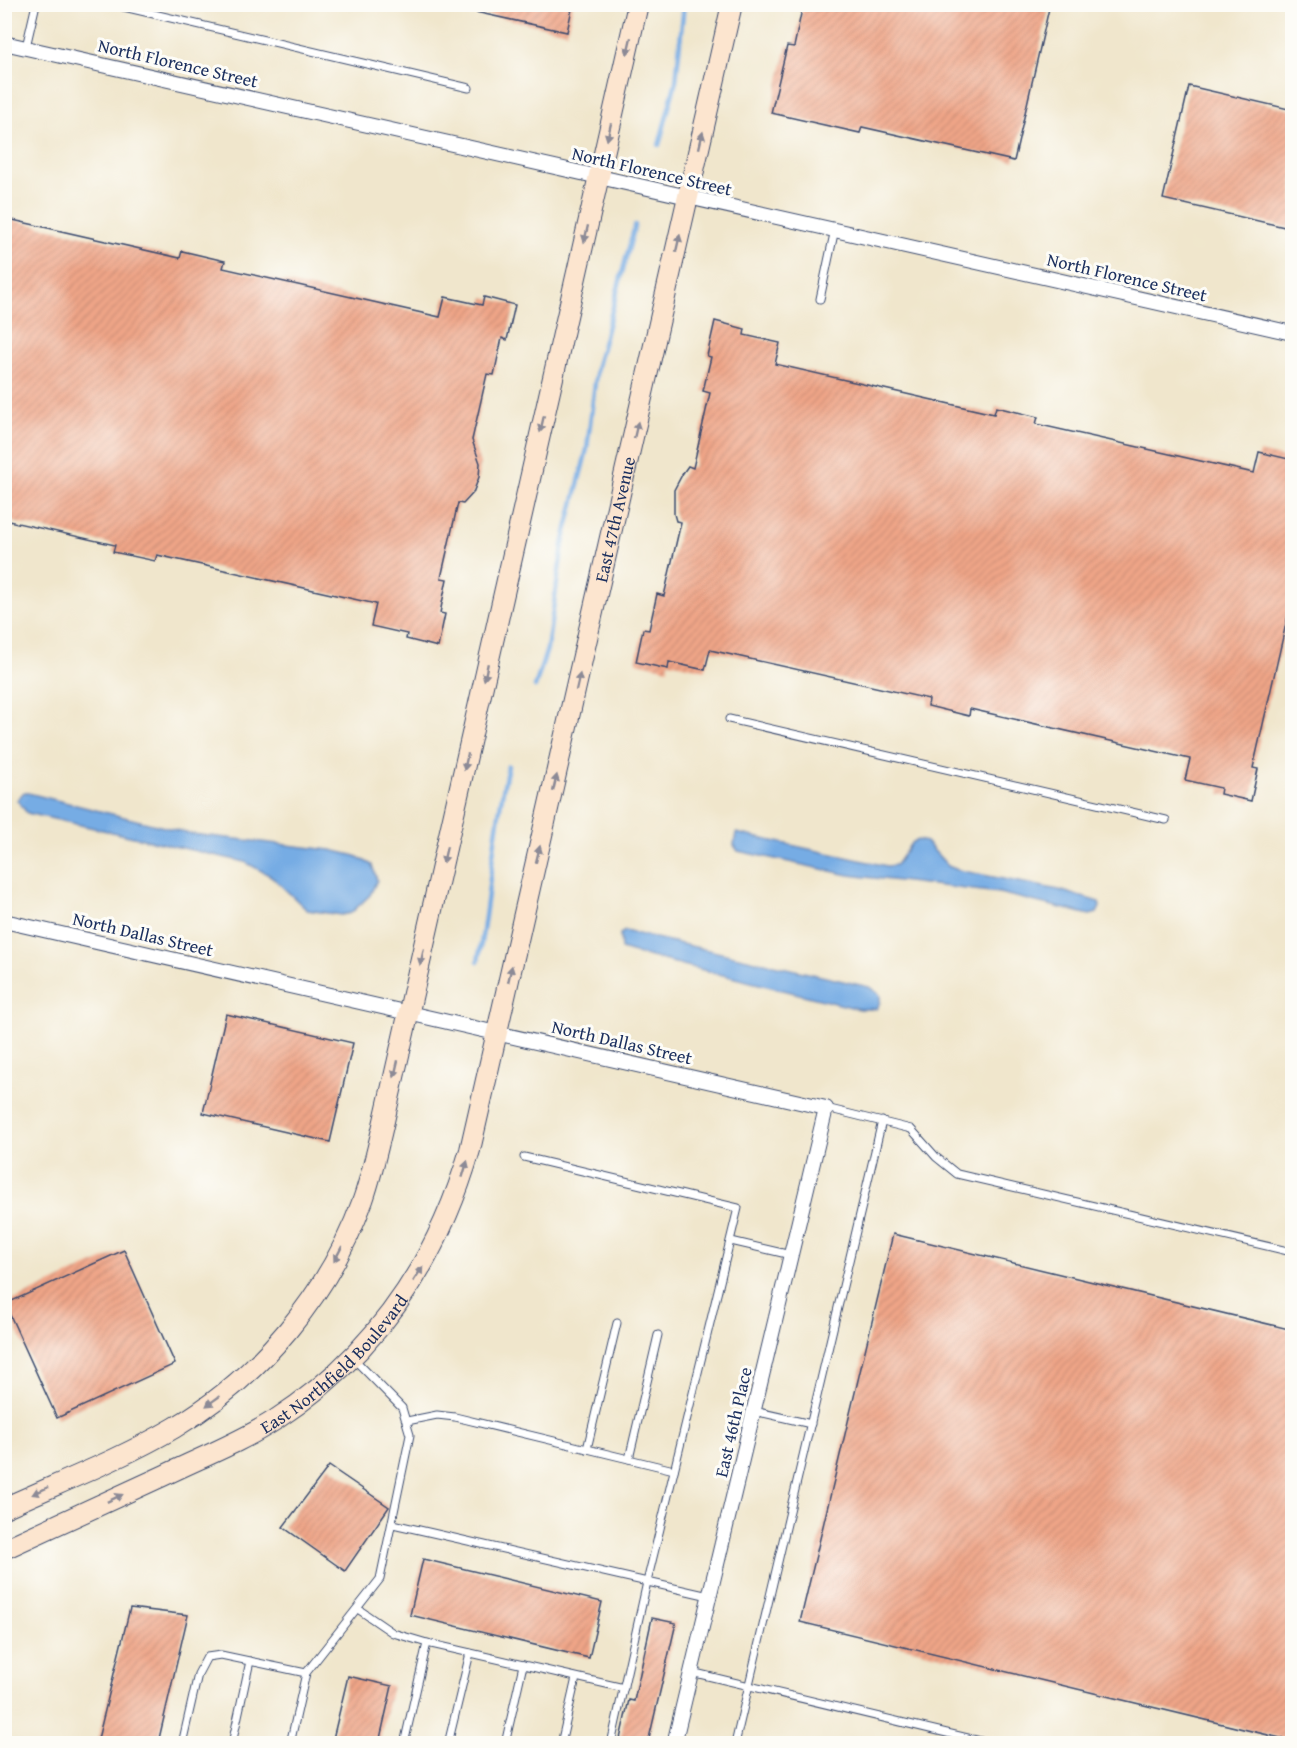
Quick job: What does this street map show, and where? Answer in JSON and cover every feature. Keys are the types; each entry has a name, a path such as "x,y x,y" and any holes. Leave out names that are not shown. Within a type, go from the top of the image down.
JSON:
{"main road":[{"path":"4,1508 174,1428 238,1382 284,1335 329,1271 362,1200 384,1121 638,4"},
{"name":"East 47th Avenue","path":"497,1031 732,4"},
{"name":"East Northfield Boulevard","path":"4,1549 249,1435 325,1383 352,1357 387,1319 422,1269 442,1229 470,1150 497,1031"}],"street":[{"name":"North Florence Street","path":"4,42 1293,333"},
{"name":"North Dallas Street","path":"4,921 497,1031 826,1108"},
{"name":"East 46th Place","path":"674,1743 826,1108"}],"lane":[{"path":"26,47 36,4"},
{"path":"111,4 468,88"},
{"path":"820,299 835,229"},
{"path":"729,719 1166,820"},
{"path":"826,1108 911,1130 936,1157 957,1174 1293,1252"},
{"path":"735,1743 882,1121"},
{"path":"524,1157 738,1208 647,1582 611,1743"},
{"path":"731,1241 792,1255"},
{"path":"587,1449 617,1323"},
{"path":"629,1459 658,1335"},
{"path":"290,1743 306,1673 380,1579 410,1435 402,1408 352,1357"},
{"path":"754,1411 811,1424"},
{"path":"407,1421 437,1415 455,1417 674,1470"},
{"path":"393,1524 710,1596"},
{"path":"358,1609 393,1633 427,1643 624,1688"},
{"path":"404,1743 427,1643"},
{"path":"448,1743 470,1653"},
{"path":"182,1743 198,1674 207,1657 221,1655 306,1673"},
{"path":"232,1743 250,1661"},
{"path":"505,1743 523,1665"},
{"path":"691,1672 993,1743"},
{"path":"561,1743 576,1678"}],"water":[{"path":"24,792 192,834 331,850 356,856 372,865 377,880 370,895 351,913 341,915 307,910 271,876 245,862 27,813 17,800"},
{"path":"736,833 887,866 896,865 912,842 918,840 926,842 948,866 958,870 1059,890 1099,902 1100,907 1097,913 1090,915 999,893 849,875 738,851 734,845"},
{"path":"625,931 869,987 880,995 880,1002 876,1009 859,1009 631,952 621,949 620,934"}],"building":[{"path":"467,4 573,4 567,32 466,10"},
{"path":"803,4 1050,4 1014,161 862,127 860,133 771,113 787,46 794,47"},
{"path":"1189,86 1293,110 1293,229 1163,199"},
{"path":"4,218 180,258 182,251 225,261 223,268 440,317 445,297 482,305 484,297 515,305 507,340 502,338 494,375 487,374 472,440 480,463 479,477 473,493 463,504 458,503 441,578 447,579 440,613 445,614 438,647 406,639 407,634 371,626 376,604 157,555 155,561 113,552 115,545 4,520"},
{"path":"715,321 745,329 744,335 780,343 775,364 994,414 996,407 1038,417 1036,424 1254,473 1259,452 1293,460 1293,593 1253,768 1258,769 1251,801 1220,794 1221,788 1185,780 1190,759 970,709 969,716 928,706 929,699 710,650 705,670 669,662 668,669 636,662 643,629 649,630 657,594 664,596 681,522 676,521 674,514 674,490 688,466 693,468 710,393 703,391 711,357 707,356"},
{"path":"226,1014 353,1043 330,1142 203,1113"},
{"path":"893,1234 1293,1330 1293,1741 800,1622"},
{"path":"124,1250 175,1364 57,1418 5,1304"},
{"path":"329,1466 389,1507 345,1571 283,1527"},
{"path":"423,1559 602,1602 589,1658 410,1615"},
{"path":"130,1608 188,1615 158,1743 97,1743"},
{"path":"652,1618 676,1623 648,1743 619,1743 629,1700 634,1701"},
{"path":"348,1676 392,1686 379,1743 332,1743"}],"waterway":[{"path":"659,145 676,81 684,4"},
{"path":"535,687 547,649 563,544 587,449 597,366 635,225"},
{"path":"478,961 508,766"}]}
